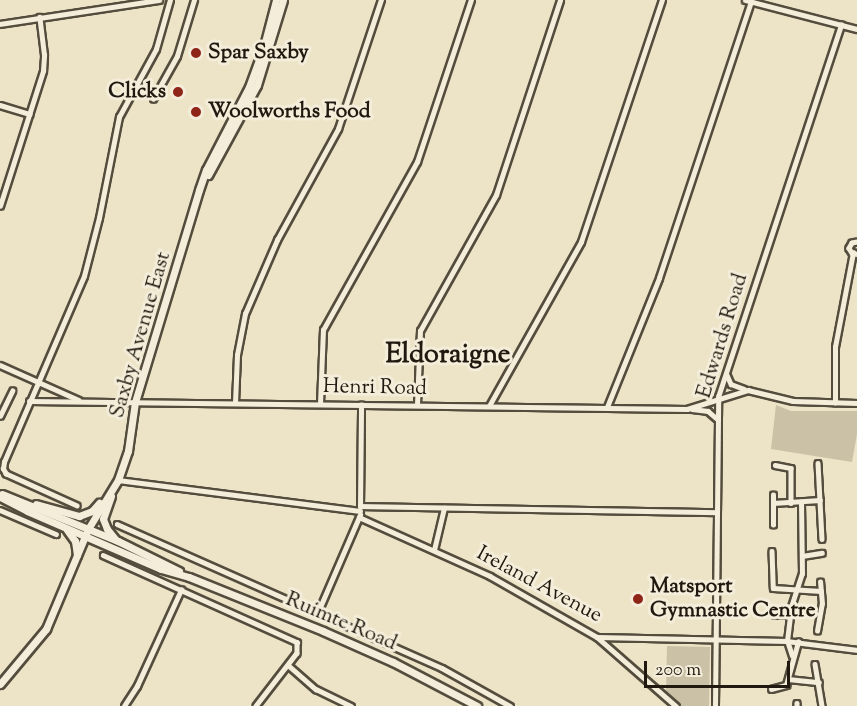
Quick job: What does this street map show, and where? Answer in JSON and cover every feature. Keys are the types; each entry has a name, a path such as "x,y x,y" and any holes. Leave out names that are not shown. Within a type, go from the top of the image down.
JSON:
{"main road":[{"name":"Saxby Avenue East","path":"0,684 46,629 87,533 117,481 128,451 135,402 204,179 249,87 276,0"},
{"name":"Saxby Avenue East","path":"204,179 212,170 254,91 283,0"},
{"path":"30,504 82,515 92,511 117,481"},
{"path":"117,481 104,519 110,534 118,542"},
{"name":"Ruimte Road","path":"0,495 30,504 161,569 189,577"},
{"name":"Ruimte Road","path":"0,495 59,525 118,542 189,577 393,662 477,706"},
{"path":"59,525 72,536 77,557"}],"street":[{"path":"0,24 159,0"},
{"path":"76,506 6,474 4,462 90,259 119,117 156,49 170,0"},
{"path":"153,99 177,57 194,0"},
{"path":"235,403 237,355 244,314 277,240 338,129 381,0"},
{"path":"320,404 323,330 417,162 471,0"},
{"path":"417,405 420,331 496,195 560,0"},
{"path":"489,406 581,243 662,0"},
{"path":"745,0 857,29"},
{"path":"608,407 659,278 751,2"},
{"path":"0,206 44,66 39,17"},
{"name":"Edwards Road","path":"715,706 718,397 841,25"},
{"path":"0,105 30,114"},
{"path":"835,403 835,347 855,254 849,246 857,242"},
{"path":"0,365 81,401"},
{"path":"727,369 727,379 731,384 748,390 793,401 857,403"},
{"name":"Henri Road","path":"29,401 687,409 718,397 748,390"},
{"path":"0,416 12,391"},
{"path":"318,612 360,512 361,405"},
{"path":"687,409 708,411 717,421"},
{"path":"818,463 822,539"},
{"path":"775,465 791,468 791,503"},
{"name":"Ireland Avenue","path":"117,481 360,512 490,576 597,637 787,641 857,650"},
{"path":"773,495 773,525"},
{"path":"773,503 820,500"},
{"path":"792,656 787,641 802,556 801,502"},
{"path":"360,512 444,508 716,512"},
{"path":"434,550 444,508"},
{"path":"0,510 56,534"},
{"path":"117,524 442,668 510,706"},
{"path":"772,551 773,587 821,591"},
{"path":"802,556 822,554"},
{"path":"103,555 291,638 298,644 297,653 256,706"},
{"path":"816,631 820,582"},
{"path":"124,706 182,590"},
{"path":"775,616 790,616"},
{"path":"597,637 676,706"},
{"path":"771,689 784,687 789,679 792,656 798,642"},
{"path":"815,664 822,706"},
{"path":"288,665 316,689 351,706"},
{"path":"789,679 819,682"}],"shaded area":[{"path":"776,405 791,411 857,411 857,434 852,462 771,449"},
{"path":"667,646 710,647 709,706 679,706 666,694"}],"place":[{"name":"Spar Saxby","path":"196,53"},
{"name":"Clicks","path":"178,92"},
{"name":"Woolworths Food","path":"196,112"},
{"name":"Matsport Gymnastic Centre","path":"638,599"}],"district":[{"name":"Eldoraigne","path":"448,356"}]}
